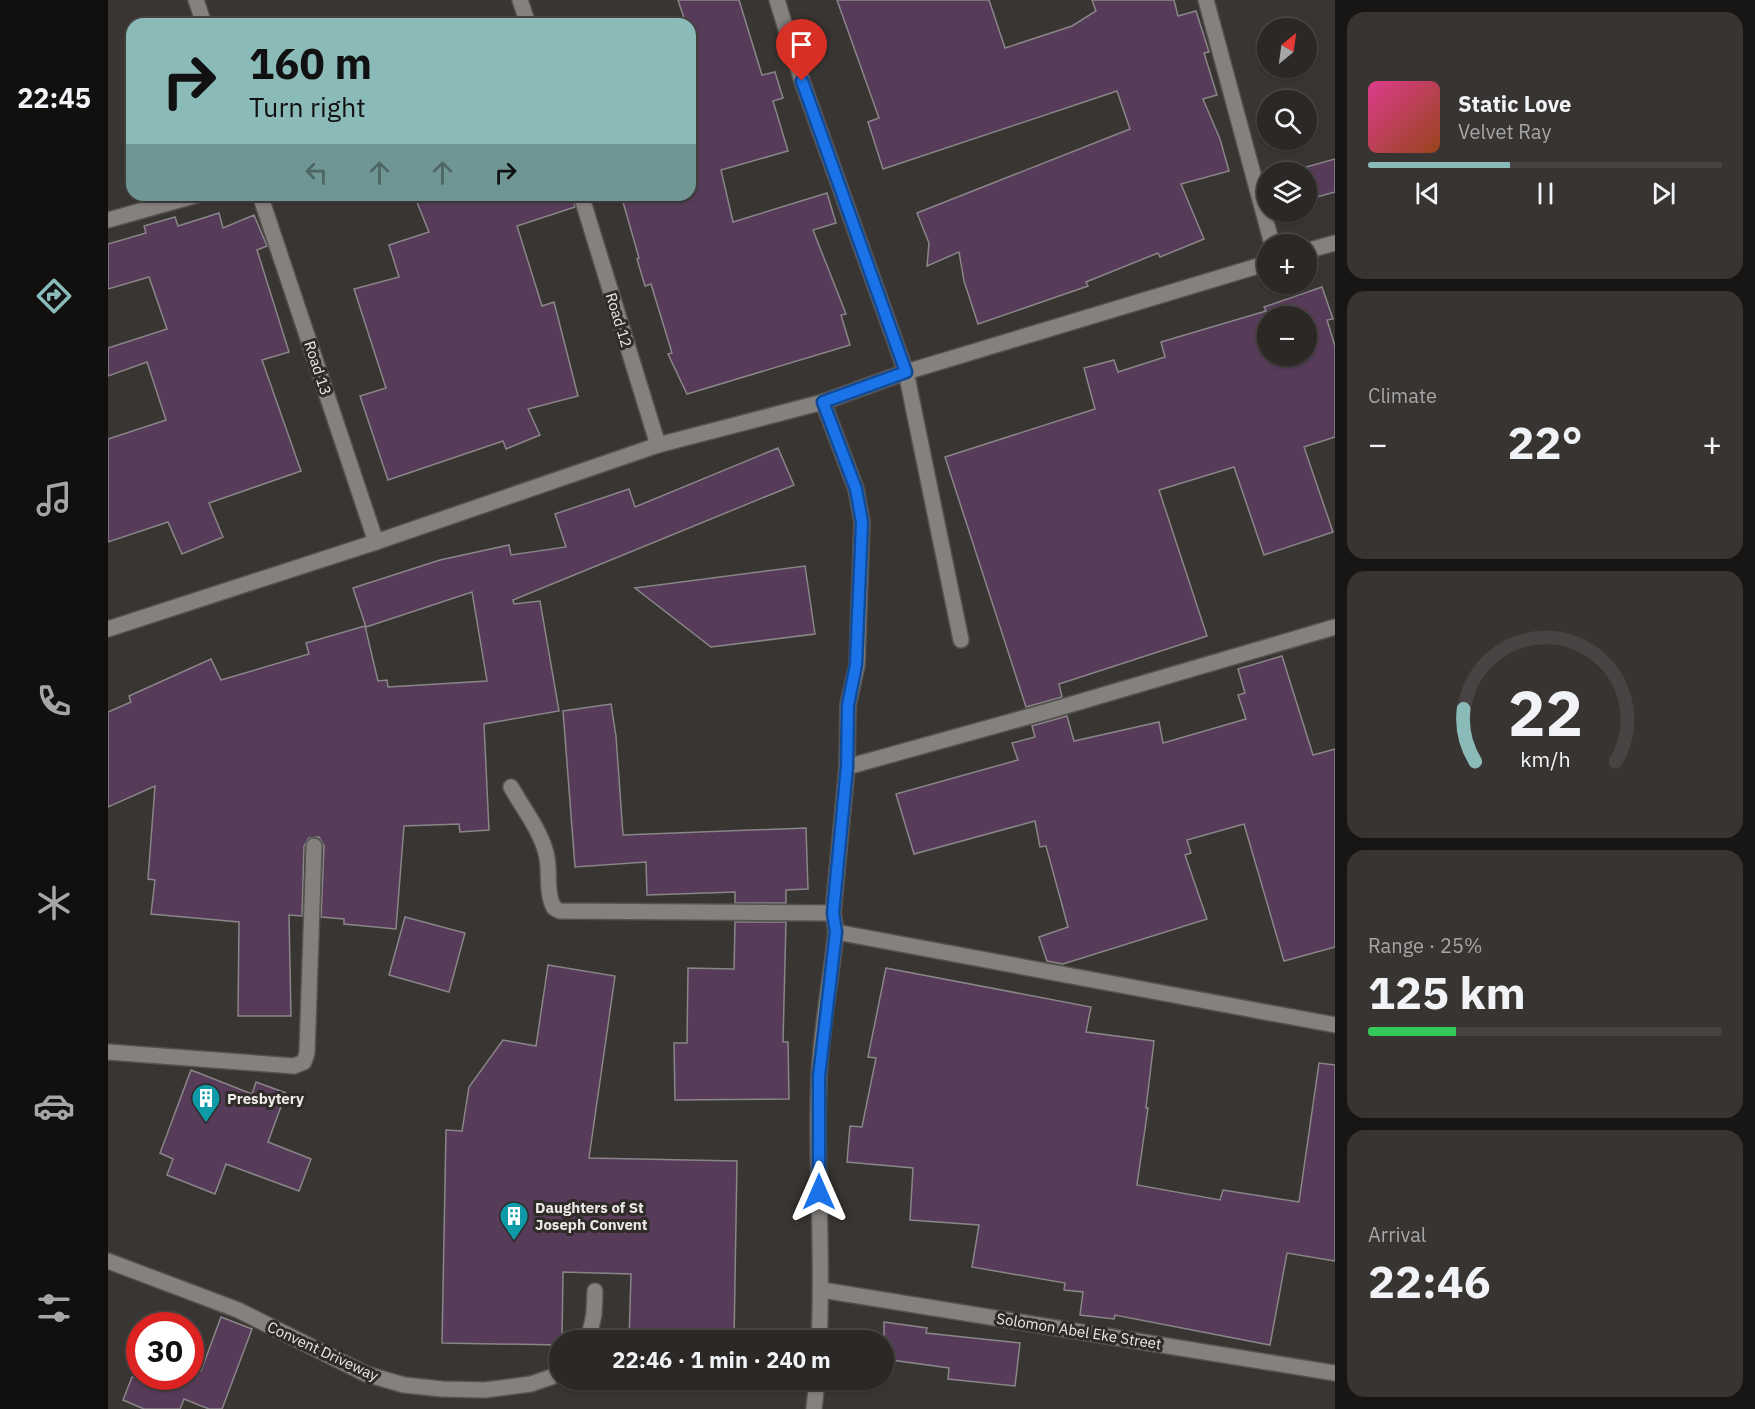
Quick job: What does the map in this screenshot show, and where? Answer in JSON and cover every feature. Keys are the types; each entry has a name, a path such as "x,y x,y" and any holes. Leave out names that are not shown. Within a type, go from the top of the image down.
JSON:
{"street":[{"path":"196,0 202,18"},
{"path":"520,0 526,18"},
{"path":"777,0 802,81 906,372 961,640"},
{"path":"1206,0 1269,234"},
{"path":"108,220 176,201"},
{"name":"Road 13","path":"262,201 376,542"},
{"name":"Road 12","path":"583,201 658,445"},
{"path":"1317,248 1335,243"},
{"path":"108,629 376,542 658,445 823,402 906,372 1257,266"},
{"path":"820,1330 822,1290 818,1215 819,1076 836,932 833,913 847,767 848,705 856,665 862,522 856,489 823,402"},
{"path":"847,767 1335,627"},
{"path":"511,788 542,841 547,855 549,899 554,908 560,911 833,913"},
{"path":"108,1052 294,1066 304,1062 307,1053 314,846"},
{"path":"836,932 1335,1025"},
{"name":"Convent Driveway","path":"108,1261 238,1310 366,1374 404,1385 484,1390 531,1384 549,1378"},
{"name":"Solomon Abel Eke Street","path":"822,1290 1335,1373"},
{"path":"590,1330 595,1291"},
{"path":"814,1409 816,1390"}],"building":[{"path":"678,0 739,0 762,75 775,72 783,98 773,101 788,151 721,170 733,222 827,193 836,223 813,230 846,314 841,315 850,345 687,394 668,354 672,353 651,284 645,286 623,202 696,201 696,18 684,18"},
{"path":"837,0 989,0 1005,48 1072,26 1096,11 1092,0 1174,0 1178,16 1196,11 1209,52 1204,53 1217,95 1203,99 1220,139 1229,171 1181,184 1204,239 1160,257 1158,253 1086,282 1088,286 978,324 964,281 959,252 927,266 929,243 917,213 1130,129 1117,91 883,169 868,122 879,118"},
{"path":"1335,159 1335,192 1317,197 1317,164"},
{"path":"416,201 574,201 575,207 517,226 542,306 554,302 578,396 528,409 540,435 506,449 503,441 388,480 360,396 386,388 354,289 399,277 389,245 429,232"},
{"path":"219,213 223,228 254,215 267,246 257,250 289,352 262,360 301,471 209,503 223,537 182,554 168,522 108,542 108,439 166,420 147,362 108,376 108,348 167,329 149,277 108,289 108,244 146,233 144,226 175,217 178,226"},
{"path":"1322,287 1333,319 1327,320 1335,346 1335,437 1304,447 1333,532 1264,555 1234,467 1159,490 1207,636 1059,684 1062,697 1026,707 945,457 1095,409 1084,368 1114,360 1118,372 1165,357 1161,342 1257,314 1257,366 1317,366 1317,306 1267,306 1302,294 1317,294 1317,289"},
{"path":"778,448 794,485 513,600 514,604 540,601 559,711 484,724 489,830 460,832 459,824 404,826 396,929 344,924 344,919 321,917 324,846 319,837 309,838 304,846 302,916 289,915 291,1016 238,1016 239,922 151,914 155,880 148,879 155,786 108,807 108,712 131,702 129,696 211,659 221,680 309,654 306,643 365,626 378,681 387,680 388,687 487,681 472,592 366,627 353,588 440,560 509,545 511,555 566,547 555,514 629,489 635,507"},
{"path":"805,566 815,634 711,647 635,588"},
{"path":"1282,656 1313,755 1335,749 1335,947 1284,961 1244,824 1187,840 1191,853 1185,855 1207,919 1063,964 1047,961 1039,937 1068,927 1046,846 1040,847 1035,821 914,854 896,794 1018,760 1012,743 1035,737 1032,726 1067,716 1074,741 1159,722 1163,743 1246,719 1238,695 1245,693 1238,669"},
{"path":"611,704 616,736 623,835 806,828 808,889 786,890 786,903 735,903 735,892 647,895 646,862 575,867 563,711"},
{"path":"405,917 465,933 449,992 389,975"},
{"path":"735,922 786,922 783,1042 788,1042 789,1099 675,1100 674,1043 687,1043 688,968 734,969"},
{"name":"Daughters of St Joseph Convent","path":"548,965 615,976 589,1158 737,1161 734,1330 629,1330 631,1274 563,1272 562,1330 549,1330 549,1345 442,1343 446,1130 462,1131 469,1087 503,1040 536,1046"},
{"path":"886,968 1091,1007 1086,1032 1154,1041 1146,1108 1148,1108 1137,1185 1220,1200 1223,1190 1299,1202 1319,1063 1335,1065 1335,1261 1287,1253 1270,1345 1115,1315 1114,1319 1080,1315 1083,1292 1064,1290 1065,1283 972,1267 979,1225 910,1220 913,1168 847,1162 850,1126 862,1127 876,1058 868,1057"},
{"name":"Presbytery","path":"191,1070 252,1094 256,1082 286,1093 268,1142 311,1159 299,1191 226,1164 215,1194 167,1175 173,1159 160,1153"},
{"path":"221,1317 252,1329 222,1409 209,1409 184,1399 180,1409 144,1409 123,1400 127,1390 204,1390 204,1363"},
{"path":"884,1322 927,1328 926,1333 1020,1343 1015,1386 948,1379 949,1368 894,1360 894,1330 884,1330"}],"place":[{"name":"Presbytery","path":"206,1124"},
{"name":"Daughters of St Joseph Convent","path":"514,1242"}],"route":[{"path":"802,81 906,372 823,402 856,489 862,522 856,665 848,705 847,767 833,913 836,932 819,1076 819,1192"}]}
